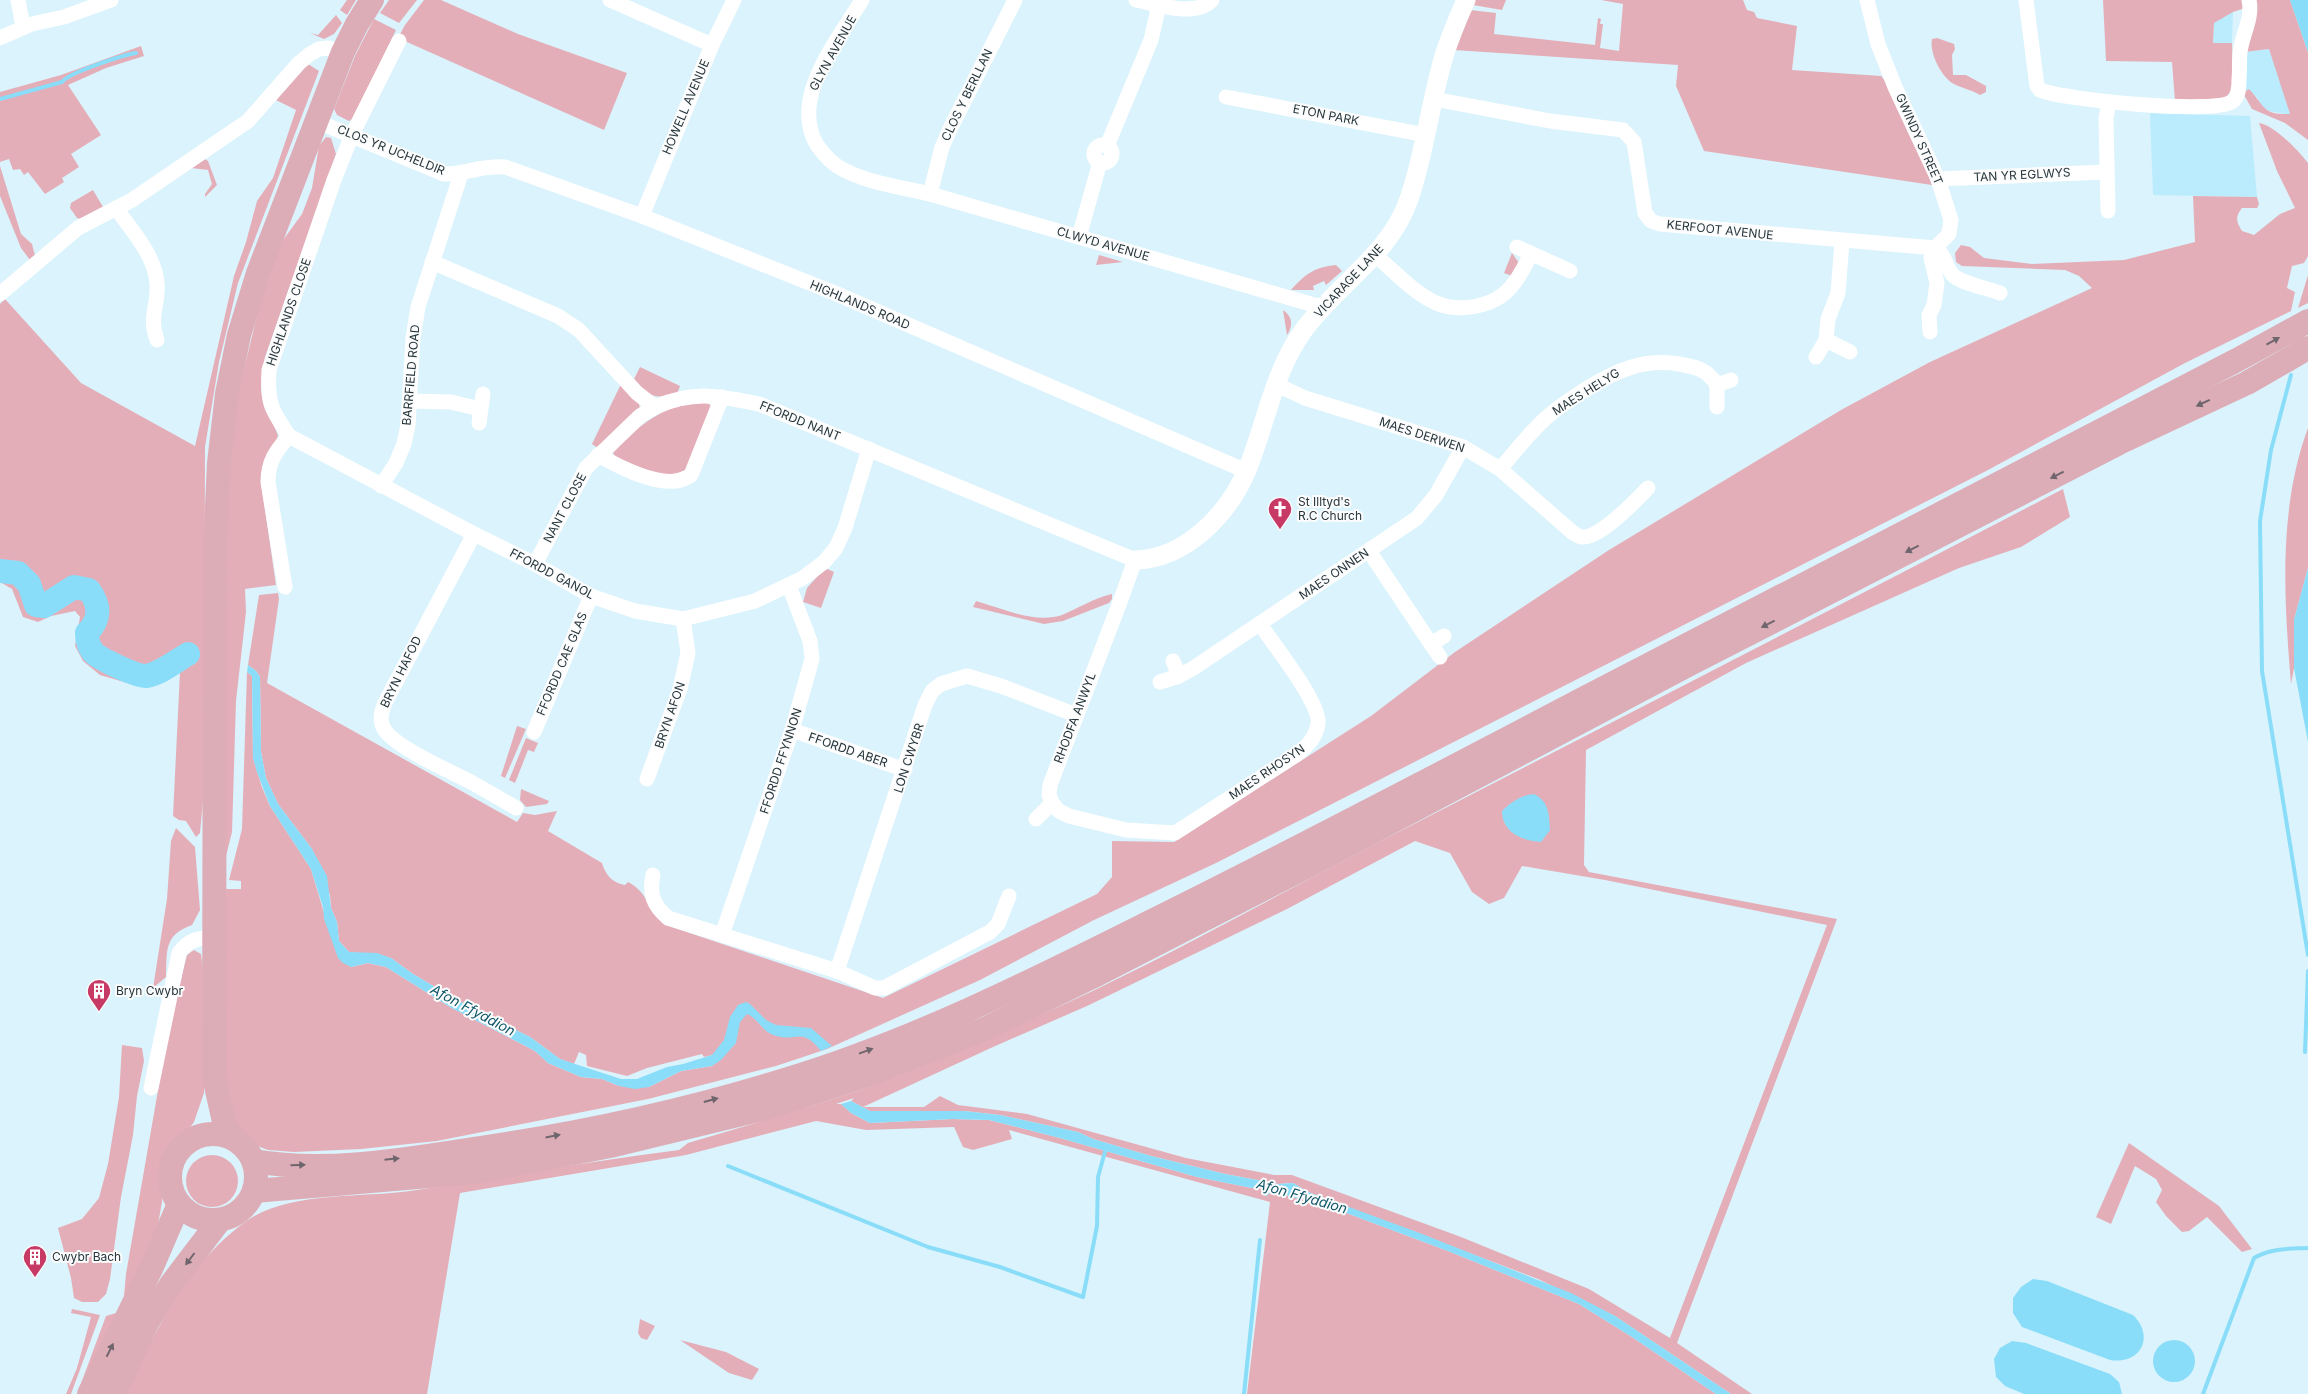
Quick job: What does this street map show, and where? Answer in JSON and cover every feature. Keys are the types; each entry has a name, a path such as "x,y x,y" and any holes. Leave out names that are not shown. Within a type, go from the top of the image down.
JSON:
{"main road":[{"path":"203,1135 214,1077 215,549 219,463 227,394 239,336 258,273 344,52 357,24 372,0"},
{"path":"254,1161 280,1166 344,1165 443,1154 516,1143 654,1116 790,1079 875,1048 980,1006 1262,866 1798,586 2237,360 2308,321"},
{"path":"254,1191 476,1172 610,1146 767,1108 876,1072 985,1029 1092,977 1306,867 1690,664 2110,448 2247,382 2308,348"},
{"path":"214,1077 225,1126 235,1139 247,1149 254,1161 257,1176 254,1191 247,1204 239,1212 220,1220 204,1220 190,1214 179,1204 172,1191 170,1171 175,1156 183,1146 203,1135 218,1134 235,1139"},
{"path":"89,1394 151,1269 179,1204"},
{"path":"114,1394 148,1321 172,1283 220,1220"}],"street":[{"path":"18,0 23,27"},
{"path":"0,38 23,27 64,17 111,0"},
{"path":"610,0 712,46"},
{"name":"HOWELL AVENUE","path":"642,216 712,46 734,0"},
{"name":"GLYN AVENUE","path":"862,0 823,66 811,92 808,116 811,135 832,163 843,170 884,183"},
{"name":"CLOS Y BERLLAN","path":"930,194 942,147 951,126 1015,0"},
{"path":"1136,0 1190,9 1208,4 1212,0"},
{"name":"VICARAGE LANE","path":"1135,560 1151,560 1185,544 1204,531 1232,497 1246,471 1275,384 1287,357 1321,307 1375,255 1398,222 1409,200 1444,56 1466,0"},
{"name":"GWINDY STREET","path":"1867,0 1878,44 1895,87 1938,179 1951,220 1949,234 1936,248"},
{"path":"2026,0 2037,86 2044,92 2109,102 2149,105 2222,106 2233,101 2239,89 2240,51 2250,13 2249,0"},
{"path":"1079,237 1100,162 1106,163 1110,159 1111,151 1108,146 1151,40 1159,5"},
{"name":"HIGHLANDS CLOSE","path":"290,436 276,416 268,395 269,370 322,214 352,135 399,41"},
{"path":"0,294 78,228 116,208 167,176 248,121 299,63 310,54 318,49 328,48 344,52"},
{"name":"ETON PARK","path":"1226,97 1426,134"},
{"name":"KERFOOT AVENUE","path":"1434,99 1550,121 1623,130 1634,142 1644,213 1652,221 1660,224 1842,242 1936,248"},
{"path":"2108,211 2106,118 2109,102"},
{"name":"CLOS YR UCHELDIR","path":"316,121 444,174 464,173"},
{"name":"HIGHLANDS ROAD","path":"464,173 487,166 505,167 642,216 837,294 1246,471"},
{"name":"TAN YR EGLWYS","path":"1938,179 2106,172"},
{"name":"BARRFIELD ROAD","path":"382,486 396,463 404,444 408,425 414,330 418,307 464,173"},
{"name":"CLWYD AVENUE","path":"884,183 930,194 1321,307"},
{"path":"116,208 148,256 154,270 157,282 152,326 157,340"},
{"path":"1816,357 1826,340 1828,319 1838,293 1842,242"},
{"path":"1517,247 1570,271"},
{"path":"1930,332 1929,315 1934,305 1937,283 1931,258 1936,248 1944,254 1947,266 1958,280 2000,293"},
{"path":"1375,255 1418,291 1435,302 1452,308 1474,307 1494,300 1510,289 1531,254"},
{"path":"432,262 558,316 579,330 637,393 655,407"},
{"path":"1826,340 1850,352"},
{"name":"MAES HELYG","path":"1500,469 1544,419 1562,404 1622,368 1635,364 1654,362 1690,366 1707,371 1724,383 1717,407"},
{"name":"MAES DERWEN","path":"1275,384 1305,398 1463,447 1500,469 1572,532 1582,537 1594,534 1608,525 1648,488"},
{"name":"FFORDD NANT","path":"655,407 689,396 722,397 759,404 1135,560"},
{"path":"598,455 618,466 667,483 684,480 691,474 722,397"},
{"path":"409,400 451,402 480,408"},
{"name":"NANT CLOSE","path":"535,564 586,468 640,416 655,407"},
{"path":"288,580 268,482 268,469 271,459 290,436"},
{"name":"FFORDD GANOL","path":"290,436 382,486 535,564 591,596 635,611 683,619 755,601 789,586 824,562 836,548 845,528 869,450"},
{"name":"MAES ONNEN","path":"1160,682 1178,676 1260,624 1417,518 1428,507 1463,447"},
{"name":"BRYN HAFOD","path":"474,534 392,688 382,709 382,719 384,729 396,740 427,760 509,799"},
{"path":"1369,551 1440,657"},
{"name":"RHODFA ANWYL","path":"1052,803 1049,795 1050,784 1135,560"},
{"name":"FFORDD FFYNNON","path":"722,935 792,730 812,659 810,641 789,586"},
{"name":"FFORDD CAE GLAS","path":"534,732 539,701 591,596"},
{"name":"BRYN AFON","path":"647,780 680,689 688,653 683,619"},
{"name":"MAES RHOSYN","path":"1052,803 1059,811 1069,816 1126,830 1175,833 1299,753 1311,743 1318,724 1314,702 1260,624"},
{"path":"1432,644 1444,636"},
{"path":"1173,661 1178,676"},
{"name":"LON CWYBR","path":"837,971 925,705 932,691 941,684 967,676 1001,686 1076,715"},
{"name":"FFORDD ABER","path":"792,730 905,770"},
{"path":"639,760 648,762 657,751"},
{"path":"1036,818 1052,803"},
{"path":"647,881 653,900 659,910 668,918 837,971 875,988 884,988 990,932 998,924 1009,906"},
{"path":"150,1088 179,953 184,946 195,938 213,937"}],"shaded area":[{"path":"347,0 356,0 347,15 340,10"},
{"path":"389,0 417,0 399,23 380,13"},
{"path":"424,0 441,0 518,34 627,73 604,130 398,38 405,25"},
{"path":"1475,0 1506,0 1502,10 1473,5"},
{"path":"1601,0 1743,0 1747,10 1754,12 1757,18 1797,26 1792,70 1881,76 1897,98 1904,112 1932,185 1704,151 1676,86 1678,65 1454,50 1470,10 1496,13 1494,34 1595,45 1598,18 1601,19 1600,24 1603,24 1600,48 1619,51 1623,4"},
{"path":"2103,0 2244,0 2245,8 2233,12 2214,23 2213,43 2232,43 2233,78 2228,95 2221,99 2175,101 2172,62 2106,61"},
{"path":"2252,0 2290,0 2308,52 2308,140 2285,123 2252,109 2243,93 2249,89 2269,111 2290,114 2269,49 2245,52"},
{"path":"2233,12 2232,43 2213,43 2214,22"},
{"path":"336,15 342,23 334,34 324,39 310,33 318,35"},
{"path":"374,19 396,30 354,118 349,121 337,115 334,109 355,56"},
{"path":"1937,38 1954,44 1955,49 1952,55 1953,75 1966,75 1986,86 1986,92 1980,95 1949,81 1937,64 1932,51 1932,39"},
{"path":"141,46 144,56 106,68 68,85 101,135 71,154 79,167 62,178 64,182 45,194 28,172 24,175 20,169 13,170 9,159 0,162 0,92 61,75"},
{"path":"2269,49 2291,115 2269,111 2261,107 2257,97 2245,91 2245,52"},
{"path":"308,64 319,71 238,283 219,362 205,447 204,789 200,833 196,837 186,821 179,820 173,816 180,672 162,681 141,687 100,675 83,661 75,646 80,617 75,611 51,616 38,622 23,617 12,589 0,582 0,575 14,577 22,583 34,605 41,607 55,604 74,594 88,592 95,604 95,609 84,636 86,645 93,654 104,662 105,666 123,674 149,678 185,664 188,649 165,664 141,673 116,664 90,639 102,611 99,597 91,587 75,585 43,604 38,604 29,583 21,574 9,568 0,567 0,304 5,299 81,383 195,446 234,276 246,242 257,201 273,178 296,110 276,100"},
{"path":"2150,113 2250,116 2257,197 2153,195"},
{"path":"2259,123 2279,133 2308,163 2308,256 2304,263 2292,266 2287,288 2295,292 2291,311 2185,363 1988,470 1216,863 1094,920 980,980 827,1049 776,1066 648,1099 437,1141 361,1149 294,1152 268,1150 247,1142 237,1130 225,1087 224,889 241,889 241,881 229,880 242,829 247,672 252,676 253,758 262,787 270,806 311,869 331,936 351,967 368,963 386,967 450,1007 535,1051 548,1063 581,1077 602,1079 619,1086 649,1087 681,1071 712,1066 712,1055 704,1057 702,1054 647,1068 627,1076 587,1066 586,1055 579,1052 574,1064 560,1059 530,1037 469,1007 413,974 391,958 349,952 339,941 337,922 331,908 330,895 312,849 278,804 266,778 261,752 260,677 248,665 259,595 278,593 279,599 267,683 517,822 523,813 535,815 557,811 548,831 602,863 605,871 613,880 625,885 628,882 635,887 645,897 654,914 666,925 883,998 1097,894 1112,877 1112,841 1174,842 1371,716 1455,652 1609,550 1841,410 1930,362 2092,288 2079,276 2065,270 1962,266 1956,262 1955,253 1961,245 1970,247 1984,258 2032,264 2124,260 2195,242 2193,196 2257,197 2259,204 2257,208 2242,208 2237,219 2242,231 2254,235 2280,214 2295,208 2277,171"},
{"path":"326,137 331,138 336,154 265,357 263,369 262,400 278,436 261,482 276,585 245,589 246,612 236,701 232,832 221,876 222,553 237,398 261,299 278,247 302,214 312,188 319,146"},
{"path":"205,159 208,161 217,185 205,197 212,184 208,170 191,168"},
{"path":"0,166 21,234 32,244 35,256 30,260 21,248 0,196"},
{"path":"93,190 103,207 80,219 77,218 70,208 71,203"},
{"path":"1512,253 1519,263 1512,276 1504,273"},
{"path":"1099,255 1123,262 1096,265"},
{"path":"1336,265 1342,271 1326,285 1324,281 1313,286 1314,290 1291,290 1311,272"},
{"path":"2308,275 2308,303 2298,308"},
{"path":"1283,310 1289,316 1291,322 1287,335"},
{"path":"640,367 680,386 677,394 657,396 644,390 633,381"},
{"path":"621,384 639,402 640,410 598,448 592,444"},
{"path":"682,403 708,403 712,407 688,469 668,477 622,462 613,453 637,429 652,418"},
{"path":"2308,428 2308,568 2294,620 2294,668 2291,684 2285,587 2288,522 2298,459"},
{"path":"2063,489 2070,517 2021,547 1959,568 1746,663 1586,750 1584,865 1589,872 1837,919 1677,1343 1752,1394 1731,1394 1615,1316 1538,1279 1308,1192 1293,1183 1278,1184 1225,1174 1151,1156 1093,1139 1078,1132 1000,1115 964,1111 870,1111 851,1101 854,1098 836,1104 841,1104 851,1113 870,1123 953,1119 989,1120 1197,1177 1252,1188 1266,1188 1295,1198 1309,1199 1448,1251 1579,1304 1632,1337 1716,1394 1247,1394 1270,1202 1009,1130 1012,1139 973,1150 963,1147 954,1127 866,1130 816,1121 686,1155 460,1193 427,1394 126,1394 161,1323 190,1278 224,1239 245,1222 262,1212 302,1200 410,1191 679,1150 688,1143 857,1091 943,1058 1077,999 1126,975 1367,848","holes":["1415,841 1450,853 1472,892 1489,904 1504,898 1522,866 1605,880 1827,925 1670,1338 1589,1289 1461,1237 1292,1175 1274,1175 1186,1158 1027,1114 958,1105 940,1096 924,1107 863,1107 1087,1006 1287,909"]},
{"path":"825,568 834,572 821,608 803,602 807,588"},
{"path":"1112,594 1112,599 1109,603 1063,621 1044,624 973,607 976,601 1018,614 1041,618 1052,617 1062,615"},
{"path":"517,726 526,729 505,778 501,776"},
{"path":"526,738 538,743 534,752 528,750 515,783 509,780"},
{"path":"521,789 549,801 547,804 526,807 520,800"},
{"path":"176,828 195,847 200,910 192,925 183,929 172,939 167,951 166,977 153,988 167,899 171,841"},
{"path":"194,950 201,954 204,979 204,1093 194,1122 165,1162 162,1202 155,1241 79,1389 106,1316 116,1313 124,1296 126,1274 164,1056 187,955"},
{"path":"122,1045 142,1048 144,1061 137,1096 133,1135 106,1294 98,1302 82,1302 74,1298 71,1278 58,1228 82,1219 99,1198 108,1164 119,1097"},
{"path":"2129,1143 2219,1206 2252,1249 2242,1252 2207,1217 2189,1231 2182,1232 2166,1216 2156,1202 2162,1190 2156,1179 2135,1166 2111,1224 2096,1217"},
{"path":"207,1155 217,1155 231,1162 238,1176 238,1186 231,1200 217,1207 207,1207 197,1203 190,1196 186,1186 186,1176 190,1166 197,1159"},
{"path":"72,1309 100,1315 71,1394 66,1394 77,1368 91,1317 71,1313"},
{"path":"640,1319 655,1326 647,1340 641,1338 638,1333"},
{"path":"680,1340 726,1352 759,1369 752,1380 729,1373"}],"water":[{"path":"2290,0 2308,0 2308,52"},
{"path":"2308,568 2308,742 2294,668 2294,620"},
{"path":"248,665 260,677 261,752 266,778 278,804 312,849 327,876 331,908 337,922 339,941 349,952 377,953 391,958 413,974 469,1007 530,1037 560,1059 621,1079 637,1079 667,1067 712,1055 724,1040 730,1017 738,1005 746,1002 766,1020 776,1025 811,1028 832,1046 821,1051 808,1038 798,1036 786,1038 771,1034 747,1014 740,1022 736,1043 721,1060 712,1066 681,1071 649,1087 635,1089 619,1086 602,1079 581,1077 548,1063 535,1051 450,1007 386,967 368,963 351,967 343,963 338,958 324,919 323,907 311,869 270,806 257,772 253,758 252,676 247,672"},
{"path":"1534,794 1543,800 1548,814 1550,830 1541,842 1527,840 1514,834 1505,825 1503,818 1502,811 1509,805 1521,797"},
{"path":"851,1101 870,1111 964,1111 1000,1115 1078,1132 1093,1139 1151,1156 1225,1174 1278,1184 1293,1183 1308,1192 1417,1232 1571,1293 1615,1316 1731,1394 1716,1394 1632,1337 1579,1304 1448,1251 1309,1199 1295,1198 1266,1188 1252,1188 1197,1177 989,1120 953,1119 870,1123 851,1113 841,1104"},
{"path":"2033,1279 2047,1281 2133,1315 2140,1323 2144,1340 2137,1353 2130,1358 2110,1360 2022,1327 2013,1313 2013,1298 2021,1287"},
{"path":"2174,1340 2189,1346 2195,1361 2189,1376 2174,1382 2159,1376 2153,1361 2159,1346"},
{"path":"2012,1341 2026,1343 2110,1374 2119,1382 2122,1394 2024,1394 2005,1386 1996,1377 1994,1359 2000,1348"}],"waterway":[{"path":"0,99 62,82 66,78 85,69 136,53"},
{"path":"2291,375 2271,450 2260,521 2262,671 2308,955"},
{"name":"Afon Ffyddion","path":"0,571 18,573 29,584 36,605 44,606 74,587 89,590 97,607 97,617 92,628 87,633 89,645 93,652 102,659 118,667 146,676 162,670 188,654"},
{"path":"2305,1052 2308,971"},
{"path":"728,1166 928,1247 1000,1267 1083,1297 1097,1226 1098,1177 1106,1148"},
{"path":"1266,1194 1273,1187"},
{"path":"1244,1394 1260,1240"},
{"path":"2203,1394 2254,1258 2274,1251 2308,1248"}],"place":[{"name":"St Illtyd's R.C Church","path":"1280,530"},
{"name":"Bryn Cwybr","path":"99,1012"},
{"name":"Cwybr Bach","path":"35,1278"}]}
